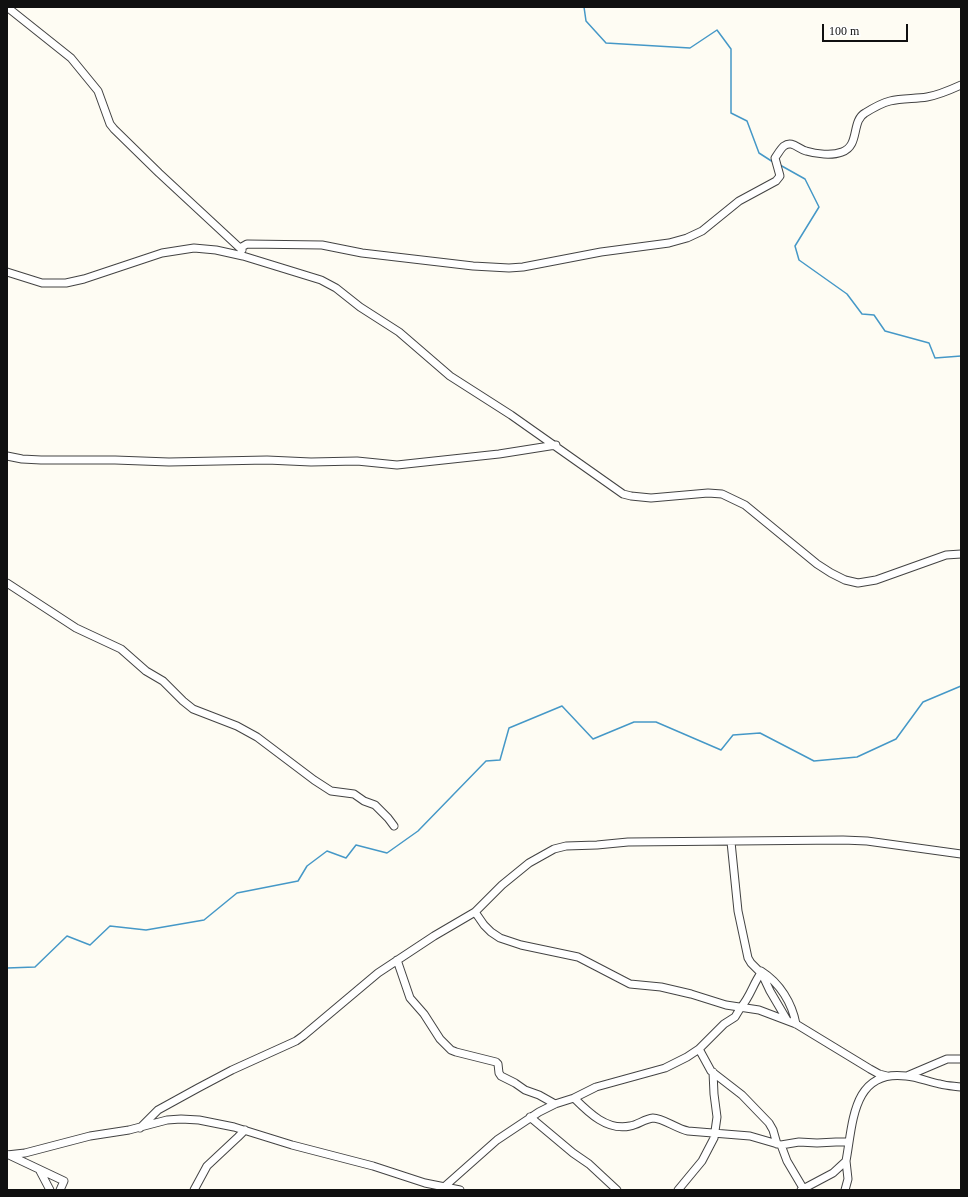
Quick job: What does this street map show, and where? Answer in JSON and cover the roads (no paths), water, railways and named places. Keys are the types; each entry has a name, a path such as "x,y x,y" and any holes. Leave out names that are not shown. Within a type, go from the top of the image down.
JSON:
{"street":[{"path":"8,7 71,58 98,91 110,124 114,129 158,173 255,260"},
{"path":"240,248 247,244 322,245 362,253 438,262 509,268 528,267 556,260 601,252 669,243 687,238 702,231 734,204 776,181 780,176 775,158 780,153 781,148 785,145 792,144 803,150 811,152 828,154 842,152 851,145 859,118 867,111 888,101 935,96 961,86"},
{"path":"7,272 42,283 66,283 84,279 162,253 182,248 194,248 216,250 243,256 311,276 336,288 368,313 400,332 450,376 556,445 624,494 631,496 663,498 708,493 722,494 745,505 831,574 845,580 858,583 876,580 946,555 961,554"},
{"path":"7,456 22,459 41,460 175,462 272,460 311,462 357,461 397,465 503,454 556,445"},
{"path":"7,583 76,628 121,649 150,674 163,681 193,709 227,722 252,734 331,791 354,794 364,801 375,805 394,826"},
{"path":"140,1128 158,1110 172,1102 232,1070 300,1039 378,972 475,912 518,871 541,856 561,847 628,842 867,841 961,854"},
{"path":"731,842 738,911 748,958 750,963 769,977 782,991 792,1009 796,1024"},
{"path":"475,912 491,932 508,941 578,958 630,984 667,988 691,994 726,1006 759,1010 788,1020 879,1074 887,1076 907,1076 940,1084 961,1087"},
{"path":"397,960 410,998 424,1014 440,1039 451,1050 496,1062 498,1064 501,1076 525,1090 539,1095 555,1104"},
{"path":"444,1187 497,1140 544,1108 574,1098 606,1084 665,1068 687,1058 721,1027 735,1017 749,997 759,971"},
{"path":"759,971 774,999 788,1020"},
{"path":"699,1048 710,1069 742,1095 766,1120 773,1130 802,1189 833,1173 846,1162"},
{"path":"907,1076 947,1059 961,1059"},
{"path":"678,1190 702,1160 710,1146 714,1133 717,1117 713,1072"},
{"path":"845,1190 848,1179 846,1162 852,1118 856,1106 863,1091 870,1085 887,1076"},
{"path":"574,1098 590,1114 604,1123 613,1126 628,1126 646,1119 657,1118 678,1129 750,1136 779,1144 799,1142 849,1142"},
{"path":"530,1117 573,1153 589,1164 617,1190"},
{"path":"8,1155 26,1153 90,1136 140,1128 167,1120 181,1119 220,1124 244,1130 292,1145 373,1166 425,1183 460,1190"},
{"path":"194,1190 207,1166 244,1130"},
{"path":"8,1155 64,1181 60,1190"},
{"path":"40,1170 50,1190"}],"waterway":[{"path":"584,7 586,21 606,43 690,48 717,30 731,49 731,113 747,121 759,153 773,162"},
{"path":"780,165 805,179 819,207 795,246 799,260 847,294 862,314 874,315 885,331 929,343 935,358 961,356"},
{"path":"7,968 35,967 67,936 90,945 110,926 146,930 204,920 237,893 298,881 307,866 327,851 346,858 356,845 387,853 418,831 486,761 500,760 509,728 562,706 593,739 634,722 656,722 721,750 733,735 760,733 814,761 857,757 896,739 923,702 961,686"}]}
